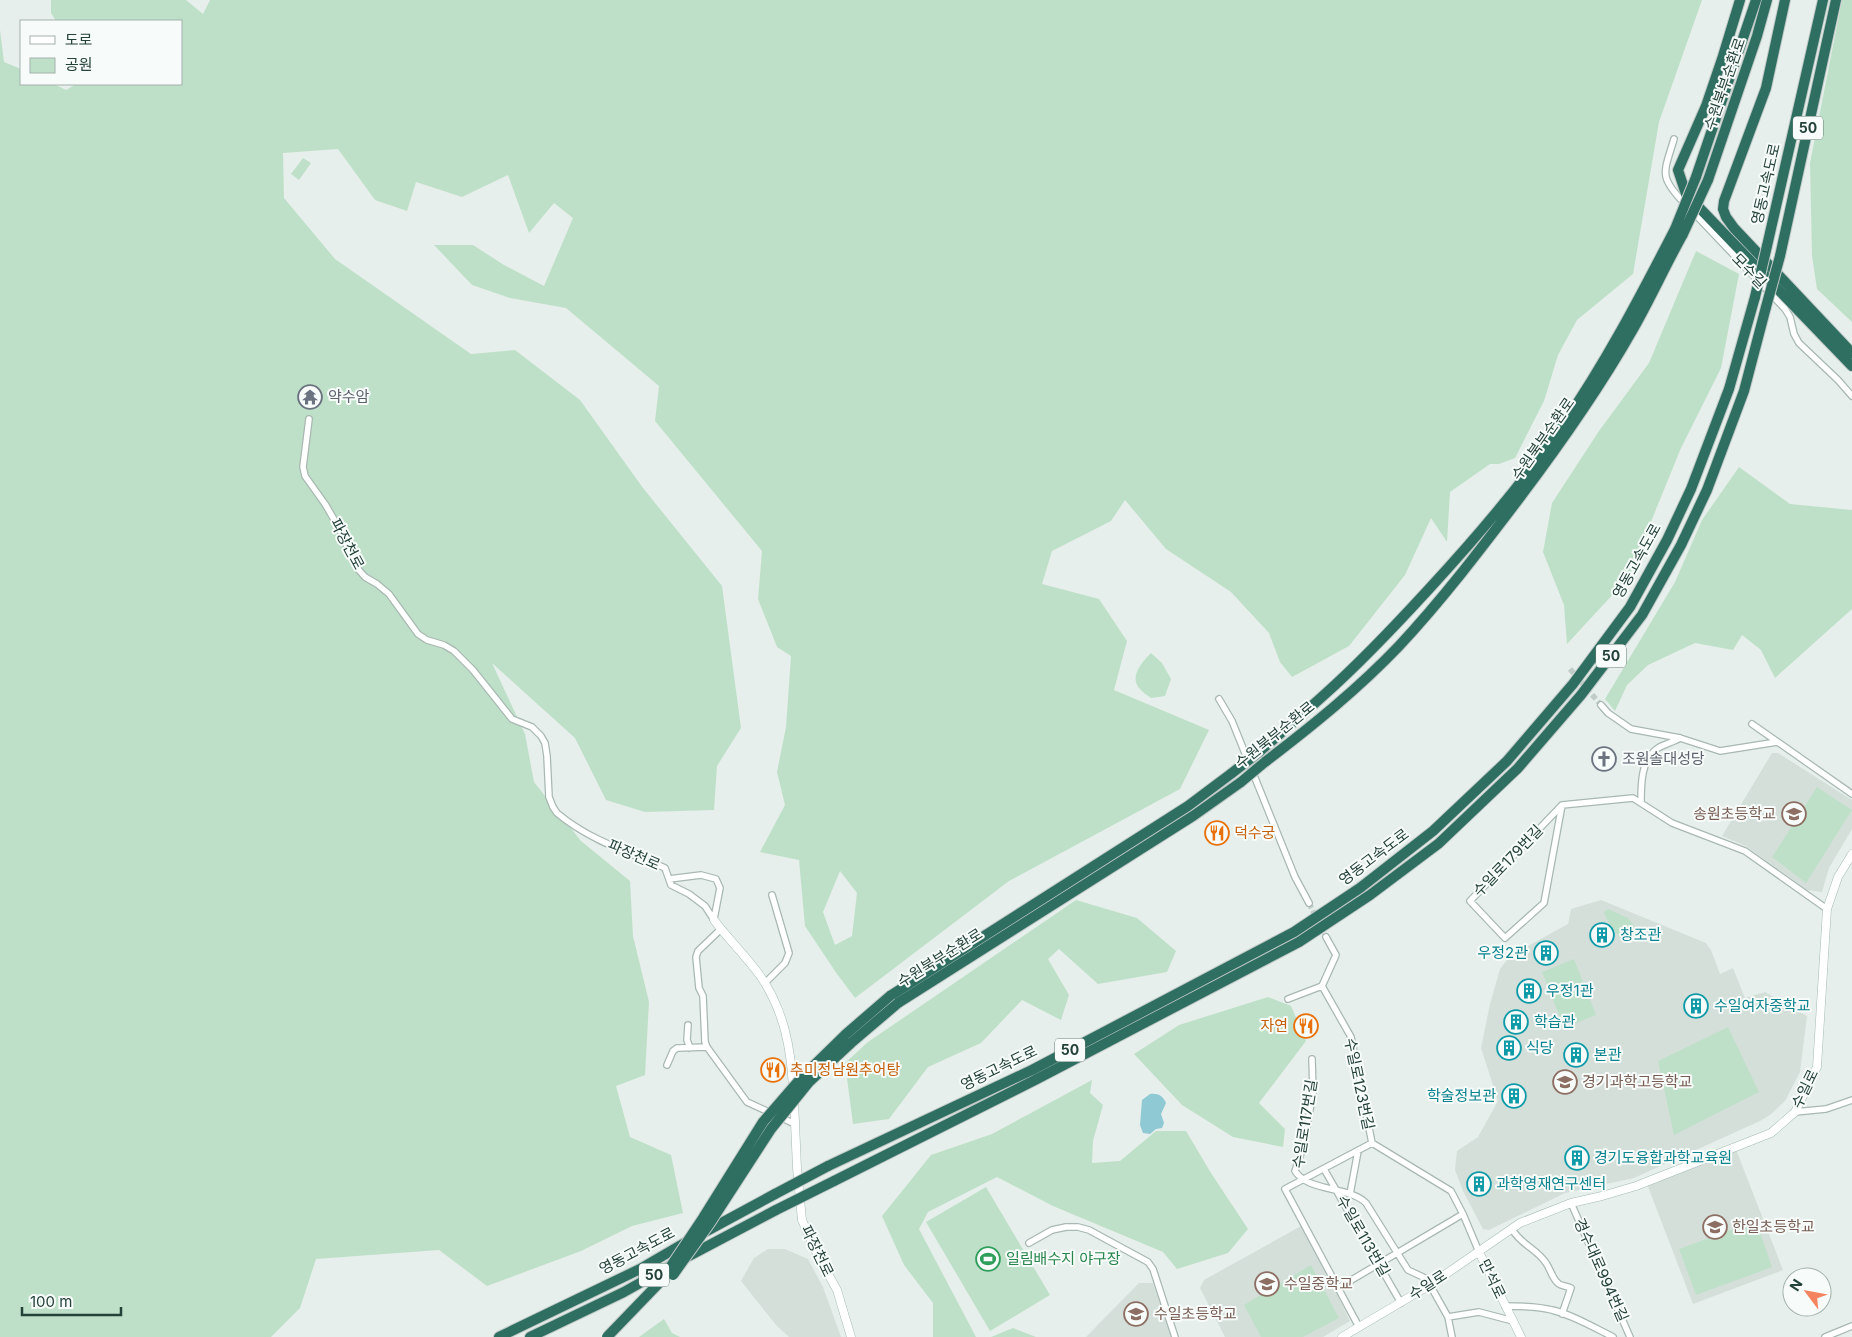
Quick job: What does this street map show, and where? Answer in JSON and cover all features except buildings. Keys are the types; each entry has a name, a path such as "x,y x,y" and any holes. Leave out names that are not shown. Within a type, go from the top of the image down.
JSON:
{"highway":[{"path":"1740,0 1706,106 1678,170 1686,194 1692,201 1852,366"},
{"name":"수원북부순환로","path":"616,1337 666,1285 710,1223 766,1136 809,1082 894,1000 1176,827 1241,782 1335,706 1378,667 1434,607 1484,545 1561,441 1632,331 1679,232 1756,0"},
{"name":"수원북부순환로","path":"607,1337 661,1281 763,1122 802,1077 846,1034 894,1000 1188,806 1259,752 1324,695 1386,636 1476,539 1562,426 1593,379 1708,180 1757,36 1767,0"},
{"path":"1785,0 1766,88 1727,191 1723,209 1734,228 1852,354"},
{"name":"영동고속도로","path":"499,1337 640,1269 828,1166 1032,1070 1294,932 1360,888 1432,831 1507,761 1573,684 1630,606 1667,540 1691,489 1729,388 1755,297 1823,0"},
{"name":"영동고속도로","path":"530,1337 624,1292 712,1242 1038,1080 1299,942 1370,895 1445,837 1518,768 1582,695 1642,615 1681,545 1707,490 1744,391 1780,256 1836,0"}],"street":[{"name":"모수길","path":"1674,139 1664,170 1666,180 1677,196 1785,309 1790,317 1794,334 1799,343 1852,396"},
{"name":"파장천로","path":"309,419 303,467 305,476 339,528 357,568 365,577 389,594 418,634 427,640 444,645 454,651 473,670 512,719 532,727 541,736 545,743 547,756 549,797 557,813 593,837 665,868 668,879 701,874 716,879 720,888 714,911 714,920 765,983 781,1014 787,1034 793,1077 797,1168 802,1220 817,1254 837,1290 851,1337"},
{"path":"1219,699 1232,721 1295,877 1309,903"},
{"path":"1601,705 1608,714 1631,728 1680,738 1720,751 1776,742"},
{"path":"1752,724 1852,794"},
{"path":"1640,803 1641,786 1649,757 1658,748 1680,738"},
{"path":"1562,805 1632,798 1672,823 1746,851 1827,909"},
{"name":"수일로179번길","path":"1562,805 1544,903 1505,938 1470,901 1562,805"},
{"name":"수일로","path":"1342,1337 1430,1285 1520,1223 1571,1203 1636,1186 1771,1133 1795,1112 1817,1067 1827,909 1838,877 1852,854"},
{"path":"668,879 671,885 705,906 714,920"},
{"path":"765,983 785,963 790,953 772,895"},
{"path":"721,929 703,946 696,957 699,988 703,996 705,1042 747,1102 795,1124"},
{"path":"1288,999 1322,986 1336,955 1326,937"},
{"name":"수일로123번길","path":"1322,986 1350,1037 1372,1144 1451,1191 1479,1252"},
{"path":"688,1025 687,1040 690,1048"},
{"path":"666,1065 675,1049 707,1047"},
{"name":"수일로117번길","path":"1312,1059 1313,1092 1304,1144 1295,1171 1304,1180 1361,1198 1408,1270 1424,1278 1430,1285"},
{"path":"1795,1112 1826,1109 1852,1100"},
{"path":"1359,1328 1285,1189 1372,1144"},
{"path":"1350,1194 1358,1150"},
{"name":"수일로113번길","path":"1324,1168 1401,1303"},
{"name":"경수대로994번길","path":"1571,1203 1630,1337"},
{"path":"1338,1288 1463,1214"},
{"path":"1029,1243 1052,1230 1066,1226 1078,1227 1098,1235 1148,1262 1153,1269 1175,1337"},
{"path":"1512,1229 1517,1237 1538,1253 1558,1283 1571,1288 1562,1314"},
{"name":"만석로","path":"1479,1252 1520,1337"},
{"path":"1430,1285 1448,1317 1452,1337"},
{"name":"만석로","path":"1505,1306 1544,1308 1562,1314"},
{"path":"1448,1317 1479,1312 1513,1321"},
{"name":"경수대로994번길","path":"1562,1314 1578,1319 1613,1337"},
{"path":"1825,1337 1852,1326"}],"shaded area":[{"name":"송원초등학교","path":"1772,753 1778,753 1852,800 1852,829 1829,868 1822,892 1807,890 1746,846 1722,836"},
{"name":"경기과학고등학교","path":"1601,900 1706,943 1711,950 1720,974 1733,968 1745,998 1765,992 1807,1016 1800,1072 1785,1101 1770,1115 1760,1121 1634,1178 1565,1193 1489,1230 1483,1229 1463,1191 1455,1170 1457,1151 1478,1137 1498,1101 1481,1048 1490,1004 1500,969 1510,956 1568,924 1571,909"},
{"name":"한일초등학교","path":"1735,1147 1782,1270 1693,1304 1647,1184"},
{"name":"수일중학교","path":"1301,1226 1318,1255 1350,1321 1323,1337 1225,1337 1200,1288 1204,1280"},
{"path":"768,1249 785,1249 808,1259 823,1287 841,1337 789,1337 776,1325 741,1281 754,1258"},
{"name":"수일초등학교","path":"1139,1283 1153,1283 1172,1337 1086,1337"}],"green space":[{"path":"51,0 186,0 203,14 210,0 1702,0 1659,122 1633,274 1577,320 1558,355 1544,401 1515,458 1499,464 1490,464 1450,492 1447,542 1431,518 1405,575 1349,646 1292,677 1280,662 1269,633 1231,592 1166,549 1125,500 1111,521 1052,551 1042,584 1099,599 1127,641 1114,690 1209,730 1180,789 1009,881 855,998 805,926 799,860 760,852 785,805 777,772 786,727 791,656 777,647 758,599 762,551 655,421 659,386 566,308 510,298 472,285 434,245 473,245 504,265 544,286 573,218 554,203 529,233 508,175 462,197 416,182 407,211 375,200 338,149 283,153 284,198 335,259 471,354 515,350 580,400 643,488 722,586 741,728 717,766 714,810 645,812 606,800 575,738 492,663 525,734 534,782 581,841 630,881 633,936 649,1002 645,1075 616,1086 630,1137 671,1155 683,1213 632,1226 581,1251 487,1286 439,1250 316,1259 300,1308 271,1337 0,1337 0,30 4,62 20,69 20,85 56,85 66,90 74,85 182,85 182,20 55,20 51,13","holes":["840,871 857,893 852,936 835,945 823,912"]},
{"path":"1842,0 1852,0 1852,322 1817,289 1812,256 1810,163"},
{"path":"303,158 311,163 299,180 291,174"},
{"path":"1696,251 1739,274 1721,368 1681,448 1628,578 1567,644 1564,605 1543,552 1552,503 1599,431 1649,363"},
{"path":"1739,467 1790,504 1852,510 1852,609 1775,678 1761,650 1742,635 1733,650 1695,643 1648,665 1627,685 1615,711 1605,699 1675,582 1702,520"},
{"path":"1151,653 1162,663 1171,679 1165,696 1151,698 1136,683 1138,669"},
{"path":"1817,787 1852,810 1806,883 1772,857"},
{"path":"1076,900 1137,918 1176,951 1167,972 1098,984 1059,949 1048,959 1069,995 1061,1020 1022,1000 981,1043 928,1067 889,1119 853,1124 845,1063 868,1042"},
{"path":"1608,909 1628,918 1636,928 1621,939 1607,920 1604,912"},
{"path":"1574,959 1596,1015 1564,1028 1542,972"},
{"path":"1268,997 1291,1006 1306,1041 1259,1103 1285,1129 1283,1147 1233,1137 1182,1105 1134,1054 1179,1025"},
{"path":"1728,1027 1759,1092 1674,1135 1658,1061"},
{"path":"1092,1080 1090,1093 1103,1105 1093,1141 1092,1163 1120,1161 1156,1131 1186,1131 1248,1229 1228,1253 1177,1269 1163,1252 1053,1206 997,1177 928,1212 919,1229 976,1337 933,1337 933,1303 904,1265 882,1216 931,1155 992,1134"},
{"name":"일림배수지 야구장","path":"986,1187 1050,1295 990,1331 926,1222"},
{"path":"1756,1221 1772,1267 1696,1295 1679,1249"},
{"path":"1311,1265 1339,1318 1303,1337 1261,1337 1244,1305"},
{"path":"664,1319 672,1333 680,1337 639,1337"},
{"path":"1013,1328 1036,1337 991,1337"}],"water":[{"path":"1150,1094 1160,1095 1166,1103 1161,1114 1164,1123 1162,1128 1156,1129 1150,1134 1143,1133 1140,1125 1142,1100"}],"tunnel":[{"path":"1570,669 1601,705"},
{"path":"1309,903 1326,937"}],"place":[{"name":"약수암","path":"310,397"},
{"name":"조원솔대성당","path":"1604,759"},
{"name":"송원초등학교","path":"1794,814"},
{"name":"덕수궁","path":"1217,833"},
{"name":"창조관","path":"1602,935"},
{"name":"우정2관","path":"1546,953"},
{"name":"우정1관","path":"1529,991"},
{"name":"수일여자중학교","path":"1696,1006"},
{"name":"학습관","path":"1516,1022"},
{"name":"자연","path":"1306,1026"},
{"name":"식당","path":"1509,1048"},
{"name":"본관","path":"1576,1055"},
{"name":"추미정남원추어탕","path":"773,1070"},
{"name":"경기과학고등학교","path":"1565,1082"},
{"name":"학술정보관","path":"1514,1096"},
{"name":"경기도융합과학교육원","path":"1577,1158"},
{"name":"과학영재연구센터","path":"1479,1184"},
{"name":"한일초등학교","path":"1715,1227"},
{"name":"일림배수지 야구장","path":"988,1259"},
{"name":"수일중학교","path":"1267,1284"},
{"name":"수일초등학교","path":"1136,1314"}]}
